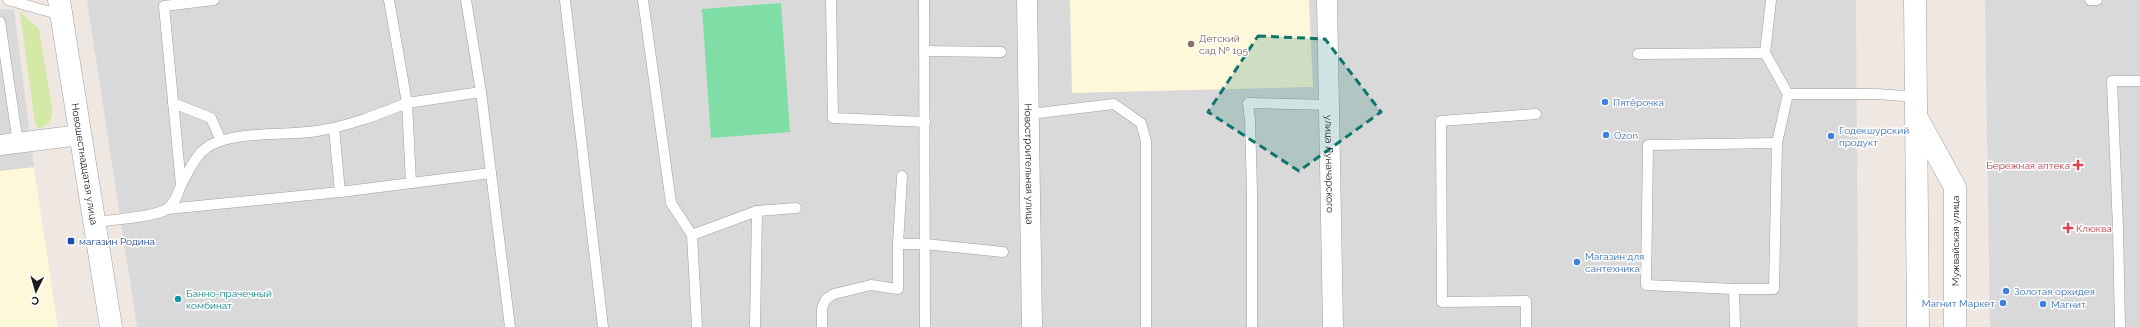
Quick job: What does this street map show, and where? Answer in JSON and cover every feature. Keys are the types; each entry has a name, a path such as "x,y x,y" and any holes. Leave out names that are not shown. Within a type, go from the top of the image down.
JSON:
{"street":[{"name":"Новостроительная улица","path":"1027,0 1030,114 1032,327"},
{"name":"улица Луначарского","path":"1327,0 1333,327"},
{"name":"Мужвайская улица","path":"1915,0 1918,327"},
{"name":"Новошестнадцатая улица","path":"60,7 111,327"},
{"name":"Мужвайская улица","path":"1916,107 1955,187 1955,327"},
{"path":"9,144 80,135"}],"lane":[{"path":"8,0 60,7"},
{"path":"181,185 163,3 214,0"},
{"path":"389,0 407,103 411,183"},
{"path":"466,0 481,92 510,327"},
{"path":"565,0 603,327"},
{"path":"643,0 671,202 692,235 697,327"},
{"path":"831,0 833,118 925,122"},
{"path":"924,0 925,327"},
{"path":"1771,0 1765,53 1788,94 1777,143 1774,289 1734,289 1646,285 1648,145 1777,143"},
{"path":"2090,0 2097,0"},
{"path":"0,22 9,144"},
{"path":"924,52 1000,52"},
{"path":"1638,54 1765,53"},
{"path":"2120,327 2118,228 2112,81 2140,81"},
{"path":"167,209 174,200 198,155 214,143 234,138 317,131 334,128 359,123 407,103 481,92"},
{"path":"1788,94 1877,94 1916,107"},
{"path":"1252,327 1252,192 1250,120 1248,103 1330,105"},
{"path":"173,104 211,118 221,141"},
{"path":"1030,114 1114,104 1142,123 1146,149 1146,327"},
{"path":"1526,327 1526,302 1442,302 1441,121 1536,114"},
{"path":"334,128 340,192"},
{"path":"95,222 154,214 167,209 340,192 491,173"},
{"path":"822,327 822,308 826,299 834,294 871,285 898,289 898,244 902,176"},
{"path":"692,235 757,211 796,208"},
{"path":"755,327 757,211"},
{"path":"898,244 925,244 1003,252"},
{"path":"1734,289 1735,327"}],"highlighted area":[{"path":"1258,36 1325,39 1381,112 1299,171 1208,112"}],"shaded area":[{"path":"87,0 1856,0 1858,327 137,327"},
{"name":"Детский сад № 195","path":"1070,0 1309,0 1313,87 1072,93"},
{"path":"1985,0 2140,0 2140,327 1990,327"},
{"path":"0,9 14,10 34,167 58,327 0,327"},
{"path":"34,167 58,327 0,327 0,171"}],"green space":[{"path":"781,3 790,132 711,138 702,9"},
{"path":"20,12 39,29 52,108 52,116 50,121 39,129 35,123"}],"place":[{"name":"Детский сад № 195","path":"1191,44"},
{"name":"Пятёрочка","path":"1605,102"},
{"name":"Ozon","path":"1606,135"},
{"name":"Годекшурский продукт","path":"1831,136"},
{"name":"Бережная аптека","path":"2078,165"},
{"name":"Клюква","path":"2068,228"},
{"name":"магазин Родина","path":"71,241"},
{"name":"Магазин для сантехника","path":"1577,262"},
{"name":"Золотая орхидея","path":"2006,291"},
{"name":"Банно-прачечный комбинат","path":"178,299"},
{"name":"Магнит Маркет","path":"2003,303"},
{"name":"Магнит","path":"2043,304"}]}
